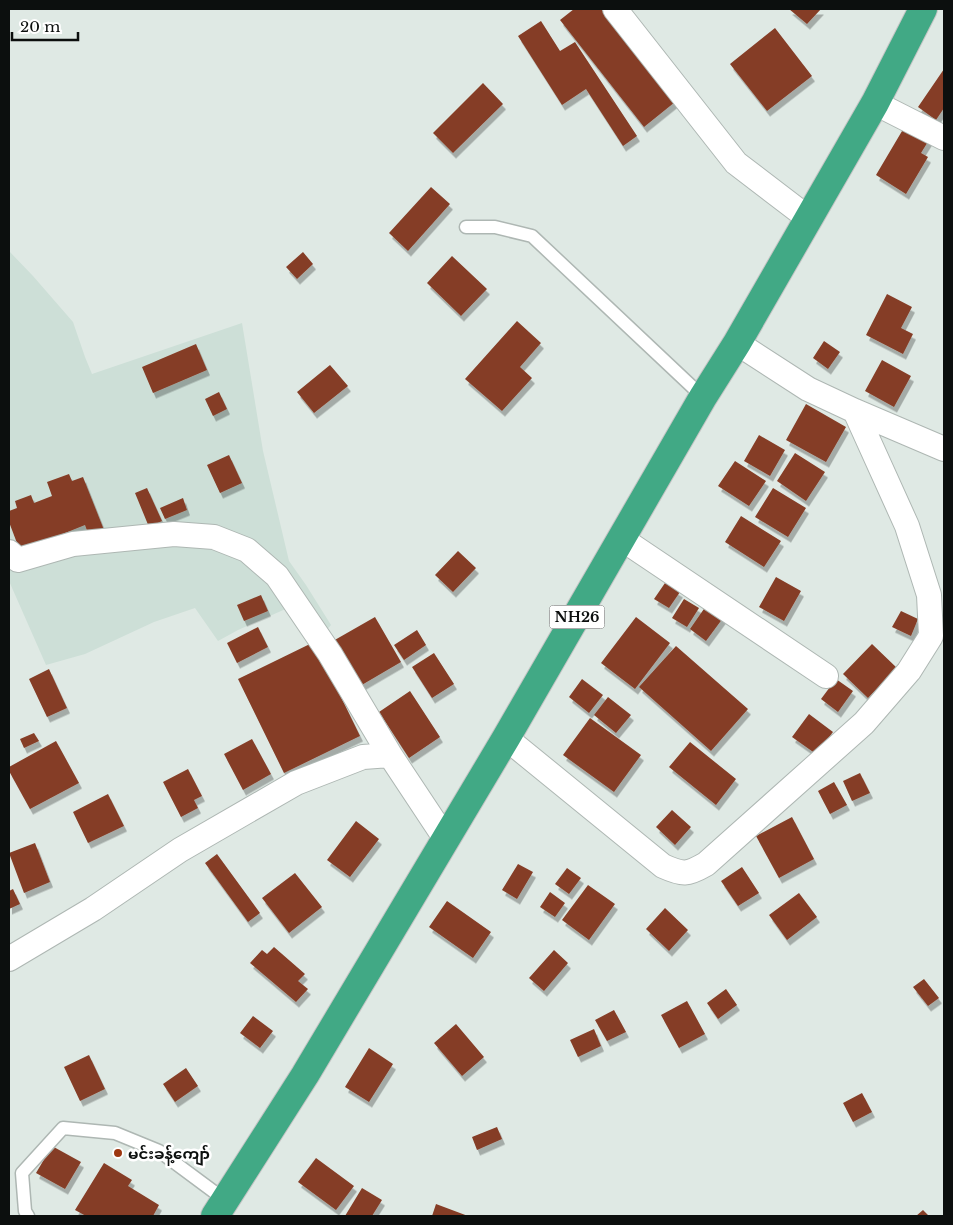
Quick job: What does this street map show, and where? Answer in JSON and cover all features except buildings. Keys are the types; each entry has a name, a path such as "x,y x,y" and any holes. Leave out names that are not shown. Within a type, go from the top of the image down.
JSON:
{"highway":[{"name":"NH26","path":"220,1208 305,1076 506,738 875,103 923,9"}],"street":[{"path":"616,9 736,163 808,218"},
{"path":"875,103 944,138"},
{"path":"737,343 808,389 855,412 944,449"},
{"path":"506,738 663,866 680,873 693,871 706,864 864,723 909,671 931,636 929,595 907,526 855,412"},
{"path":"9,552 18,560 72,544 174,534 214,537 247,550 277,576 330,654 390,755 445,838"},
{"path":"622,539 826,676"},
{"path":"9,959 93,909 180,850 296,783 363,757 390,755"}],"lane":[{"path":"466,226 495,228 532,236 703,397"},
{"path":"28,1216 25,1211 22,1174 64,1128 116,1133 159,1151 220,1208"}],"shaded area":[{"path":"9,251 73,322 92,374 242,323 263,451 289,561 331,625 320,638 290,607 218,641 195,608 154,622 85,654 46,665 9,581"}],"place":[{"name":"မင်းခန့်ကျော်","path":"118,1153"}]}
